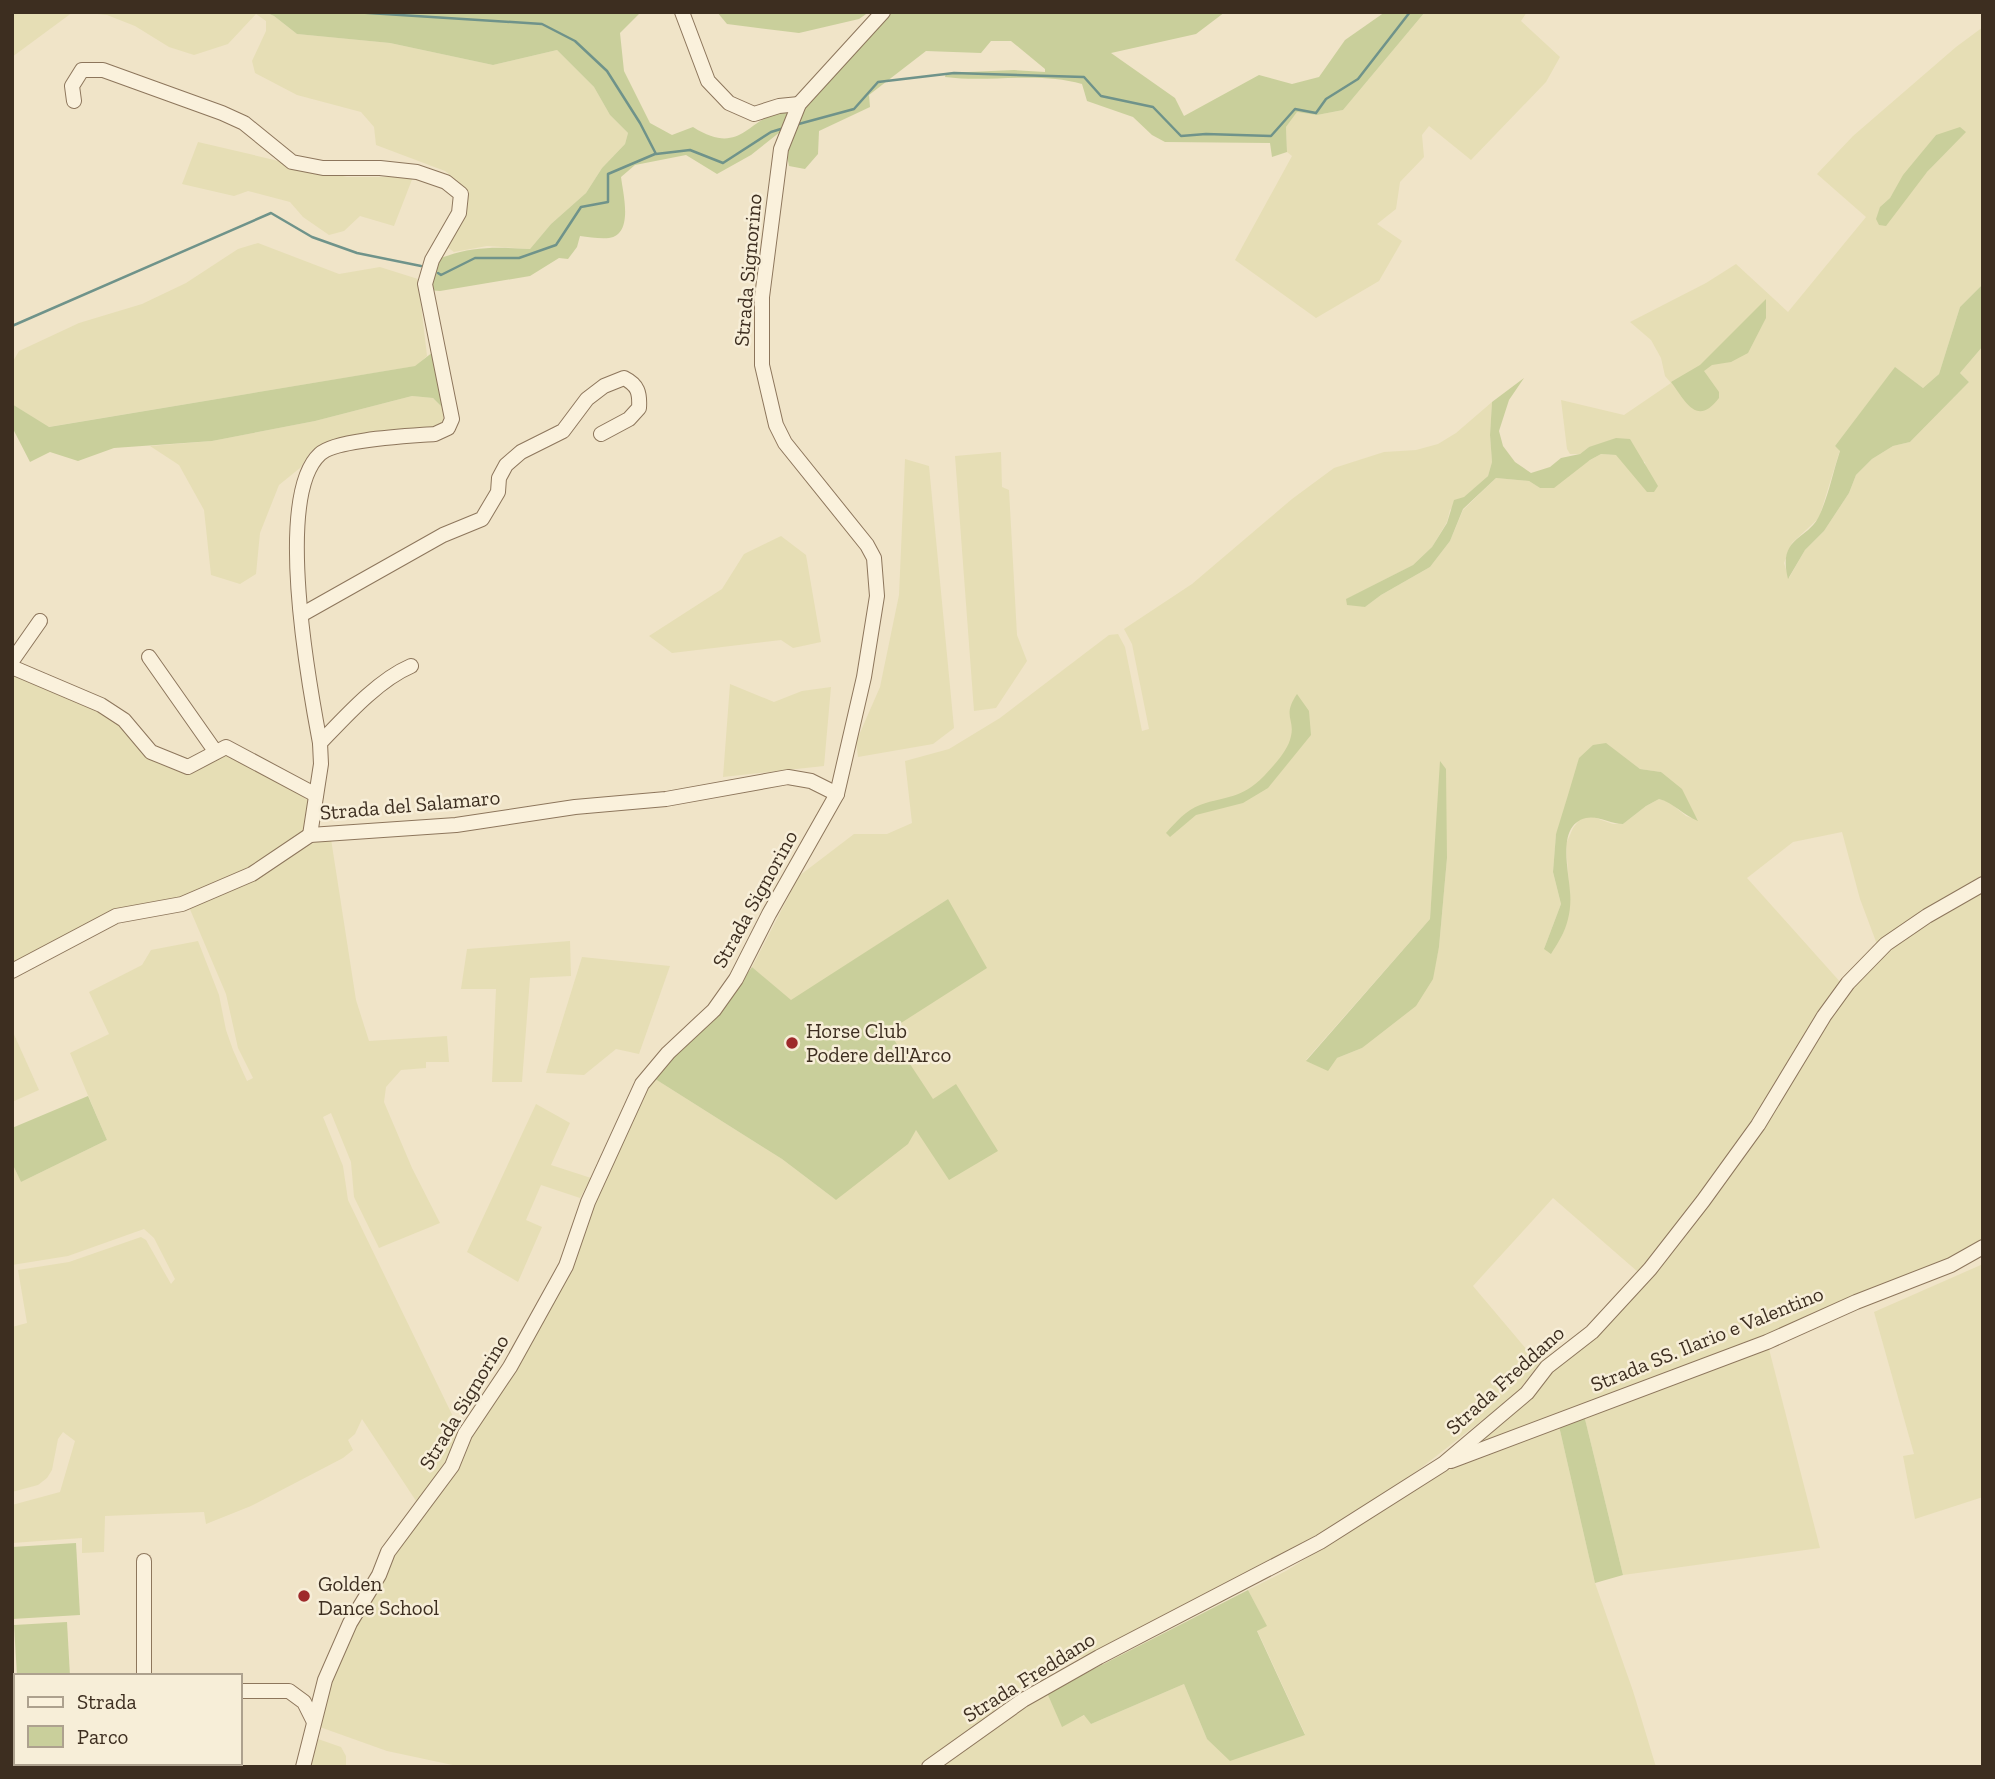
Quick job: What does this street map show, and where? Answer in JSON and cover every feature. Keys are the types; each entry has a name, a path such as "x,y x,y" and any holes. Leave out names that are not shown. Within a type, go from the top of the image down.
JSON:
{"street":[{"path":"682,12 708,81 729,103 754,114 779,106 799,104"},
{"name":"Strada Signorino","path":"303,1767 325,1680 350,1623 379,1575 387,1552 452,1466 465,1434 510,1367 566,1266 587,1202 642,1084 668,1053 714,1010 736,979 769,914 837,794 869,650 877,596 874,558 867,545 785,443 776,425 762,365 762,297 781,149 799,104 883,12"},
{"path":"74,102 72,86 82,70 103,70 244,122 292,162 323,168 380,167 417,172 446,182 461,194 459,213 432,260 425,284 453,419 449,428 435,434 348,443 321,453 308,470 298,517 296,566 320,743 321,764 310,835"},
{"path":"301,615 443,535 482,519 498,492 499,478 506,465 521,452 562,431 587,399 604,386 624,378 634,383 640,394 639,408 629,419 601,434"},
{"path":"40,621 12,663 14,668 101,705 124,720 151,752 162,757 188,767 226,747 316,795"},
{"path":"149,657 215,751"},
{"path":"320,743 396,672 411,666"},
{"name":"Strada del Salamaro","path":"12,971 116,916 182,904 252,874 310,835 456,825 575,807 666,799 788,777 811,781 837,794"},
{"name":"Strada Freddano","path":"929,1767 1023,1700 1099,1657 1320,1542 1444,1464 1527,1392 1547,1367 1592,1332 1650,1269 1758,1125 1824,1016 1848,983 1885,944 1983,884"},
{"name":"Strada SS. Ilario e Valentino","path":"1444,1464 1767,1342 1856,1302 1951,1265 1983,1247"},
{"path":"144,1561 144,1674"},
{"path":"243,1691 289,1691 304,1702 314,1722"}],"shaded area":[{"path":"12,12 73,12 12,57"},
{"path":"78,12 265,12 297,34 390,43 493,65 557,50 594,87 610,115 628,133 625,144 602,168 586,193 551,224 530,249 487,246 454,252 447,247 466,211 467,189 445,171 376,145 374,127 361,112 297,95 255,73 252,61 266,31 266,21 256,14 228,44 194,55 169,47 135,26 107,15"},
{"path":"1425,12 1527,12 1521,21 1560,57 1546,82 1471,160 1429,126 1422,135 1424,157 1400,182 1396,209 1377,224 1402,241 1379,281 1316,318 1235,260 1292,156 1287,152 1286,127 1297,112 1317,115 1343,110"},
{"path":"1983,27 1983,284 1960,307 1939,374 1923,388 1895,368 1835,446 1840,450 1819,518 1792,543 1784,563 1789,578 1805,550 1824,531 1849,493 1856,475 1872,459 1893,446 1910,442 1969,382 1960,373 1983,346 1983,879 1878,947 1860,899 1842,832 1793,842 1747,878 1842,984 1774,1091 1700,1198 1638,1272 1553,1198 1473,1286 1539,1364 1516,1394 1408,1478 1312,1541 1122,1642 1059,1665 1035,1678 975,1726 917,1767 462,1767 387,1751 317,1726 328,1682 390,1554 480,1417 591,1204 652,1077 782,1159 836,1200 916,1130 956,1085 933,1100 884,1025 948,899 791,1001 752,967 799,876 854,834 887,834 912,823 905,761 949,749 1000,718 1109,635 1118,634 1125,647 1142,731 1149,729 1132,644 1124,629 1192,584 1292,499 1334,468 1384,452 1416,450 1438,444 1456,433 1492,402 1492,462 1488,476 1450,510 1447,522 1432,547 1413,565 1347,599 1365,607 1430,567 1450,541 1463,510 1496,478 1529,481 1540,488 1601,454 1617,455 1647,491 1645,462 1589,447 1580,454 1570,454 1567,449 1561,400 1624,415 1671,383 1665,376 1661,358 1651,340 1630,322 1706,283 1736,264 1788,312 1866,217 1817,174 1853,136","holes":["1965,132 1927,172 1880,207 1890,198 1904,175 1936,135","1606,744 1640,769 1661,772 1698,820 1686,816 1669,802 1659,799 1623,824 1613,824 1590,816 1580,819 1566,844 1570,901 1544,949 1561,904 1553,872 1556,834","1441,762 1447,858 1439,947 1432,979 1362,1048 1337,1058 1306,1060 1430,919"]},
{"path":"198,142 347,177 413,177 394,226 360,216 344,231 329,235 303,217 290,202 248,191 234,196 182,184"},
{"path":"258,243 339,274 380,267 418,279 427,356 416,366 48,427 12,404 12,363 19,351 79,323 142,304 186,283 238,249"},
{"path":"412,396 433,398 445,410 443,421 436,428 345,439 311,451 300,468 279,485 260,533 256,574 240,584 211,575 204,510 179,465 150,446 212,441 315,421"},
{"path":"1001,452 1002,487 1009,490 1017,635 1027,661 996,708 974,711 955,456"},
{"path":"905,459 929,466 954,728 933,744 858,757 856,742 880,687 899,595"},
{"path":"781,536 806,555 821,642 793,648 781,640 672,653 649,636 722,589 744,554"},
{"path":"12,671 99,708 172,765 223,752 276,778 309,801 312,812 303,834 251,869 12,966"},
{"path":"730,684 774,702 802,691 831,687 824,766 723,777"},
{"path":"331,839 356,1000 369,1041 447,1036 449,1062 426,1062 426,1068 401,1070 386,1087 384,1102 412,1168 440,1223 379,1248 354,1197 351,1162 331,1113 323,1117 343,1166 348,1200 461,1433 450,1465 420,1507 362,1419 355,1434 348,1440 353,1450 343,1458 251,1506 206,1524 204,1512 105,1516 104,1552 82,1553 82,1538 12,1543 12,1505 60,1492 75,1441 63,1432 58,1439 52,1470 47,1478 38,1485 12,1492 12,1327 27,1323 18,1270 69,1262 141,1237 146,1240 171,1284 175,1279 154,1238 144,1229 68,1256 12,1265 12,1163 21,1182 107,1140 70,1053 109,1034 89,992 142,965 151,950 198,941 219,995 233,1050 247,1081 253,1078 238,1048 226,994 189,907 255,879 316,841"},
{"path":"1983,888 1983,1241 1948,1262 1767,1335 1478,1445 1476,1441 1652,1271 1851,986 1888,947"},
{"path":"570,941 571,976 530,978 522,1082 492,1082 496,989 461,989 467,949"},
{"path":"582,957 670,966 639,1054 616,1049 584,1075 546,1073"},
{"path":"12,1030 39,1090 12,1102"},
{"path":"536,1104 570,1123 551,1165 591,1178 580,1198 541,1185 526,1220 542,1227 518,1282 467,1252"},
{"path":"1983,1264 1983,1497 1915,1519 1903,1456 1914,1454 1874,1312"},
{"path":"1768,1345 1820,1548 1623,1575 1584,1415"},
{"path":"1559,1426 1595,1583 1656,1767 940,1767 1047,1693 1062,1726 1085,1715 1091,1724 1184,1684 1207,1739 1305,1734 1257,1630 1266,1625 1248,1590 1286,1571 1446,1471"},
{"path":"318,1739 341,1747 346,1756 346,1767 311,1767"}],"green space":[{"path":"265,12 641,12 620,33 624,71 650,123 672,135 693,127 710,136 724,138 745,132 776,114 790,112 780,132 751,155 717,174 686,155 635,165 621,177 625,212 622,229 617,235 609,238 580,236 577,247 568,259 559,258 530,276 440,291 428,290 434,261 446,256 481,249 530,249 551,224 586,193 602,168 625,144 628,133 610,115 594,87 557,50 493,65 390,43 297,34"},
{"path":"717,12 869,12 859,19 799,33 727,24"},
{"path":"888,12 1225,12 1196,34 1111,53 1175,98 1184,116 1259,75 1292,84 1319,77 1345,40 1385,12 1425,12 1343,110 1317,115 1297,112 1286,127 1287,152 1272,157 1270,143 1165,142 1152,135 1133,117 1087,101 1082,84 1048,78 945,77 946,73 1014,70 1045,72 1045,69 1011,41 991,41 981,53 926,51 869,95 870,107 819,131 818,154 805,169 789,166 785,146 797,113"},
{"path":"1960,127 1966,132 1927,172 1886,226 1879,225 1876,219 1880,207 1890,198 1903,175 1936,135"},
{"path":"1983,284 1983,346 1960,373 1969,382 1910,442 1893,446 1872,459 1856,475 1849,493 1824,531 1805,550 1788,579 1787,554 1790,546 1815,523 1820,514 1840,451 1835,446 1895,367 1923,388 1939,374 1960,307"},
{"path":"1766,299 1766,318 1748,353 1731,362 1712,365 1704,371 1719,392 1719,398 1704,411 1692,408 1671,382 1700,365"},
{"path":"433,352 445,410 433,398 412,396 315,421 212,441 114,448 78,461 50,452 30,462 12,427 12,404 49,427 415,366"},
{"path":"1524,378 1509,400 1499,431 1503,446 1515,462 1531,473 1550,467 1561,458 1580,454 1589,447 1616,438 1630,439 1658,486 1654,492 1647,492 1616,455 1601,454 1554,488 1540,488 1529,481 1496,478 1463,509 1450,541 1430,567 1365,607 1347,605 1346,599 1413,565 1432,547 1447,523 1454,500 1464,497 1488,476 1492,462 1492,402"},
{"path":"1297,694 1309,711 1311,735 1268,788 1243,803 1196,815 1170,837 1166,833 1190,810 1241,793 1256,784 1272,767 1289,742 1292,730 1290,707"},
{"path":"1606,743 1640,769 1661,772 1682,789 1698,821 1659,799 1623,824 1590,817 1577,822 1567,839 1566,850 1569,916 1551,954 1544,949 1561,904 1553,872 1556,834 1579,758 1593,745"},
{"path":"1440,761 1446,769 1447,858 1439,947 1433,979 1416,1006 1362,1048 1337,1058 1328,1071 1306,1061 1430,919"},
{"name":"Horse Club Podere dell'Arco","path":"948,899 987,968 901,1023 885,1026 933,1099 956,1084 998,1151 949,1180 916,1130 908,1144 836,1200 782,1159 652,1077 719,1013 752,967 791,1000"},
{"path":"88,1096 107,1140 21,1182 12,1163 12,1128"},
{"path":"1584,1415 1623,1575 1595,1583 1559,1426"},
{"path":"76,1543 80,1615 12,1619 12,1547"},
{"path":"1248,1590 1267,1626 1257,1631 1305,1735 1230,1761 1207,1739 1184,1684 1091,1724 1084,1715 1062,1727 1047,1693"},
{"path":"67,1622 70,1674 17,1674 14,1625"}],"waterway":[{"path":"353,12 542,24 575,41 607,71 656,154 690,150 723,163 771,132 784,128"},
{"path":"795,125 854,109 878,82 954,73 1084,77 1101,96 1153,107 1181,136 1271,136 1295,109 1316,113 1326,99 1358,79 1410,12"},
{"path":"438,273 441,275 475,258 519,258 556,245 581,207 608,202 608,174 655,154"},
{"path":"12,326 271,213 312,237 357,253 421,266"}],"place":[{"name":"Horse Club Podere dell'Arco","path":"792,1043"},
{"name":"Golden Dance School","path":"304,1596"}]}
